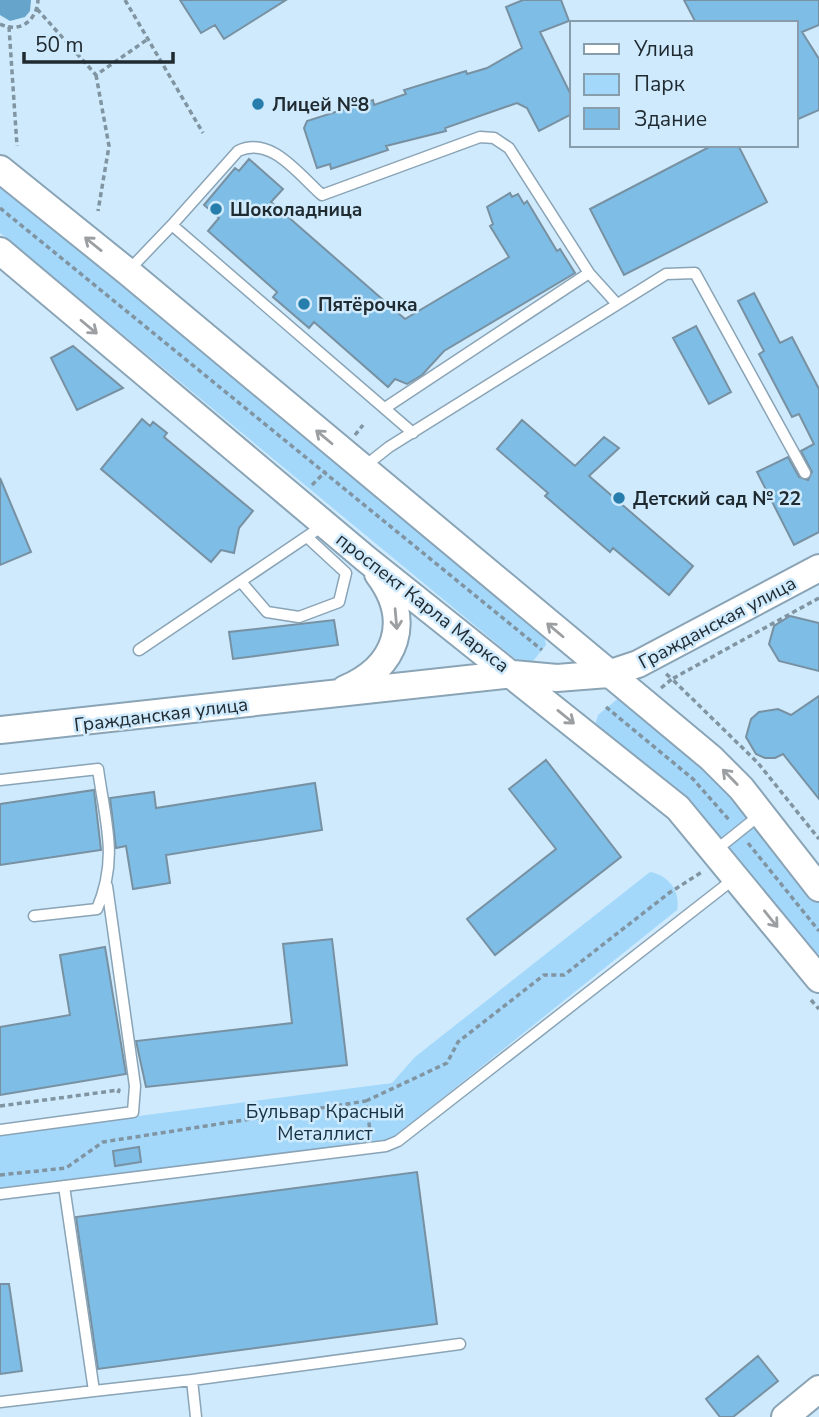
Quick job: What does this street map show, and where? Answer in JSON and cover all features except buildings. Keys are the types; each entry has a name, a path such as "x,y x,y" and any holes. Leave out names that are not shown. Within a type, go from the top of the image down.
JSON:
{"main road":[{"path":"0,170 128,272 711,758 761,814 819,888"},
{"name":"проспект Карла Маркса","path":"0,251 295,500 316,531 366,559 678,808 706,856 736,877 815,989"},
{"name":"Гражданская улица","path":"322,697 366,680 378,668 396,640 398,620 393,600 366,559"},
{"name":"Гражданская улица","path":"0,730 322,697 513,674 557,678 608,674 648,660 819,568"},
{"path":"785,1417 819,1389"}],"lane":[{"path":"128,272 237,151 245,147 268,148 323,195 480,137 494,138 509,148 589,273 617,304"},
{"path":"172,225 413,433"},
{"path":"384,408 589,273"},
{"path":"352,460 413,433 666,274 695,273 805,473"},
{"path":"139,650 316,531 346,573 339,602 299,617 267,612 242,583"},
{"path":"0,780 98,769 111,862 107,886 97,909 34,916"},
{"path":"706,856 761,814"},
{"path":"0,1194 368,1150 398,1141 736,877"},
{"path":"0,1130 133,1112 135,1086 107,886"},
{"path":"64,1186 93,1391"},
{"path":"0,1402 460,1345"},
{"path":"192,1380 197,1417"}],"path":[{"path":"0,24 9,27 25,25 37,9 38,0"},
{"path":"125,0 202,133"},
{"path":"37,9 96,75 109,146 98,211"},
{"path":"9,27 17,146"},
{"path":"96,75 148,39"},
{"path":"0,208 542,650"},
{"path":"295,500 325,473 352,460 363,425"},
{"path":"659,690 672,679 819,598"},
{"path":"659,668 758,763 819,839"},
{"path":"606,707 693,779 739,831 819,931"},
{"path":"611,726 627,715"},
{"path":"0,1175 66,1168 103,1142 366,1101 447,1062 458,1042 544,975 564,975 669,893 705,870 706,856"},
{"path":"815,989 819,1009"},
{"path":"366,1101 370,1130"}],"green space":[{"path":"0,184 125,282 543,630 546,645 533,661 519,662 0,233"},
{"path":"620,697 705,767 736,798 819,903 819,962 684,796 595,725 598,715"},
{"name":"Бульвар Красный Металлист","path":"650,872 668,880 672,885 677,896 677,910 390,1140 371,1146 0,1194 0,1134 392,1083 415,1057"}],"shaded area":[{"path":"0,0 31,0 30,11 25,17 10,21 0,15"}],"place":[{"name":"Лицей №8","path":"258,104"},
{"name":"Шоколадница","path":"216,209"},
{"name":"Пятёрочка","path":"304,304"},
{"name":"Детский сад № 22","path":"619,498"}]}
